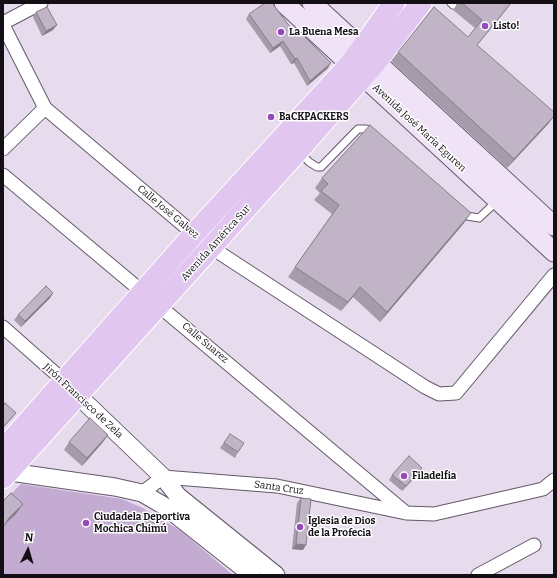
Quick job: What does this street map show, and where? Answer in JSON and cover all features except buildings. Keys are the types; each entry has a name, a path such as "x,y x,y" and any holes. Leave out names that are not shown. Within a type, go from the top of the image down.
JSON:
{"main road":[{"name":"Avenida José María Eguren","path":"284,3 363,63 492,171 554,226"},
{"name":"Avenida José María Eguren","path":"312,3 363,63 480,185 554,252"},
{"name":"Avenida América Sur","path":"363,63 394,3"},
{"name":"Avenida América Sur","path":"3,450 160,306 212,248 363,63 421,3"},
{"name":"Avenida América Sur","path":"5,474 144,291 194,234 299,140"},
{"path":"480,185 492,171"}],"street":[{"path":"3,24 41,3"},
{"name":"Calle José Galvez","path":"3,24 45,108 212,248 425,387 440,394 456,393 554,275"},
{"path":"3,149 45,108"},
{"name":"Calle Suarez","path":"3,175 144,291 406,513"},
{"name":"Jirón Francisco de Zela","path":"3,326 71,388 163,477 178,496 276,575"},
{"path":"5,474 115,487 142,493 166,507 252,575"},
{"path":"142,493 163,477"},
{"name":"Santa Cruz","path":"163,477 277,486 406,513 434,514 543,490 554,480"},
{"path":"478,575 534,545"}],"lane":[{"path":"299,140 309,162 317,167 321,167 358,129 366,128 378,139"},
{"path":"457,207 467,216 479,218 497,201"}],"shaded area":[{"name":"Ciudadela Deportiva Mochica Chimú","path":"21,484 122,499 143,508 181,531 233,575 3,575 3,502"}],"place":[{"name":"Listo!","path":"485,26"},
{"name":"La Buena Mesa","path":"281,32"},
{"name":"BaCKPACKERS","path":"271,117"},
{"name":"Filadelfia","path":"404,476"},
{"name":"Ciudadela Deportiva Mochica Chimú","path":"86,523"},
{"name":"Iglesia de Dios de la Profecia","path":"300,527"}]}
